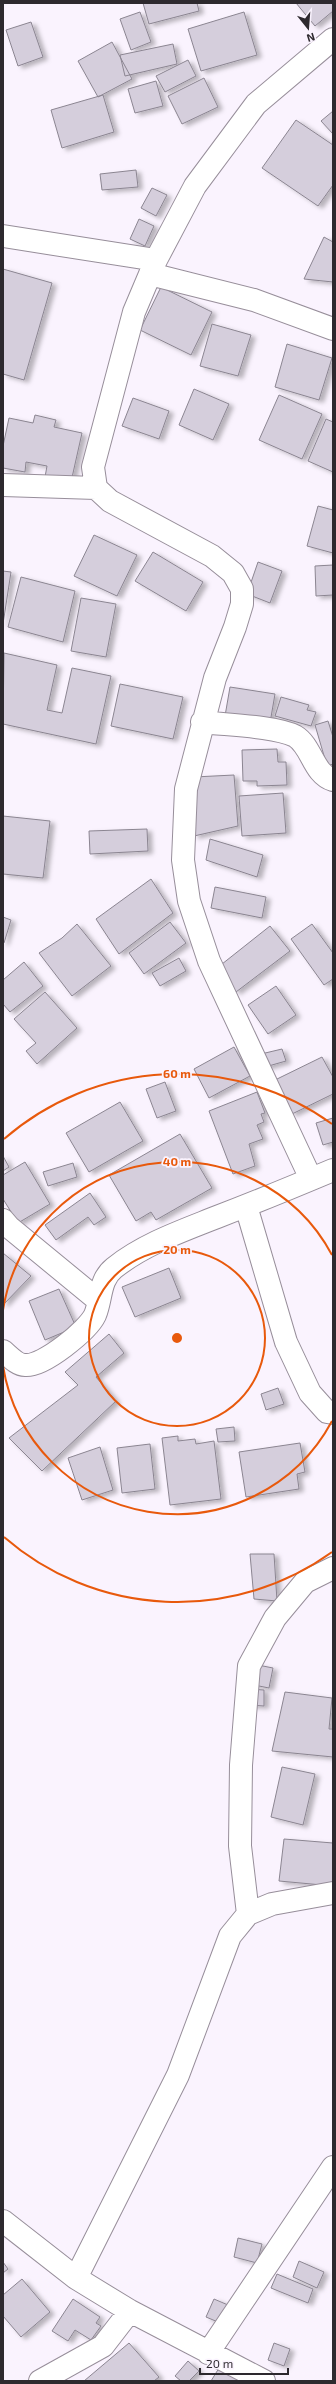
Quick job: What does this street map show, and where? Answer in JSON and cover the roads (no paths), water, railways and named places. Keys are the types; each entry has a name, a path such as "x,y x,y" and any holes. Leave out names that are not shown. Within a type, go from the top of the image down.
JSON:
{"street":[{"path":"311,1180 209,961 190,901 183,860 186,789 202,722 215,678 235,627 242,604 242,589 233,573 212,556 110,501 96,488 93,467 134,312 153,267 195,186 256,104 333,39"},
{"path":"3,236 153,267 254,300 333,329"},
{"path":"3,485 96,488"},
{"path":"202,722 278,731 295,737 304,746 321,772 333,780"},
{"path":"3,1351 17,1362 25,1366 36,1364 80,1334 94,1315 105,1278 121,1264 148,1247 333,1170"},
{"path":"246,1206 286,1342 310,1393 331,1417"},
{"path":"3,1220 9,1227 99,1301"},
{"path":"248,1914 240,1846 242,1765 249,1666 275,1618 305,1582 333,1568"},
{"path":"76,2278 178,2075 230,1936 248,1914 272,1904 333,1893"},
{"path":"208,2353 333,2167"},
{"path":"3,2221 76,2278 130,2311 264,2381"},
{"path":"40,2381 103,2346 130,2311"}]}
